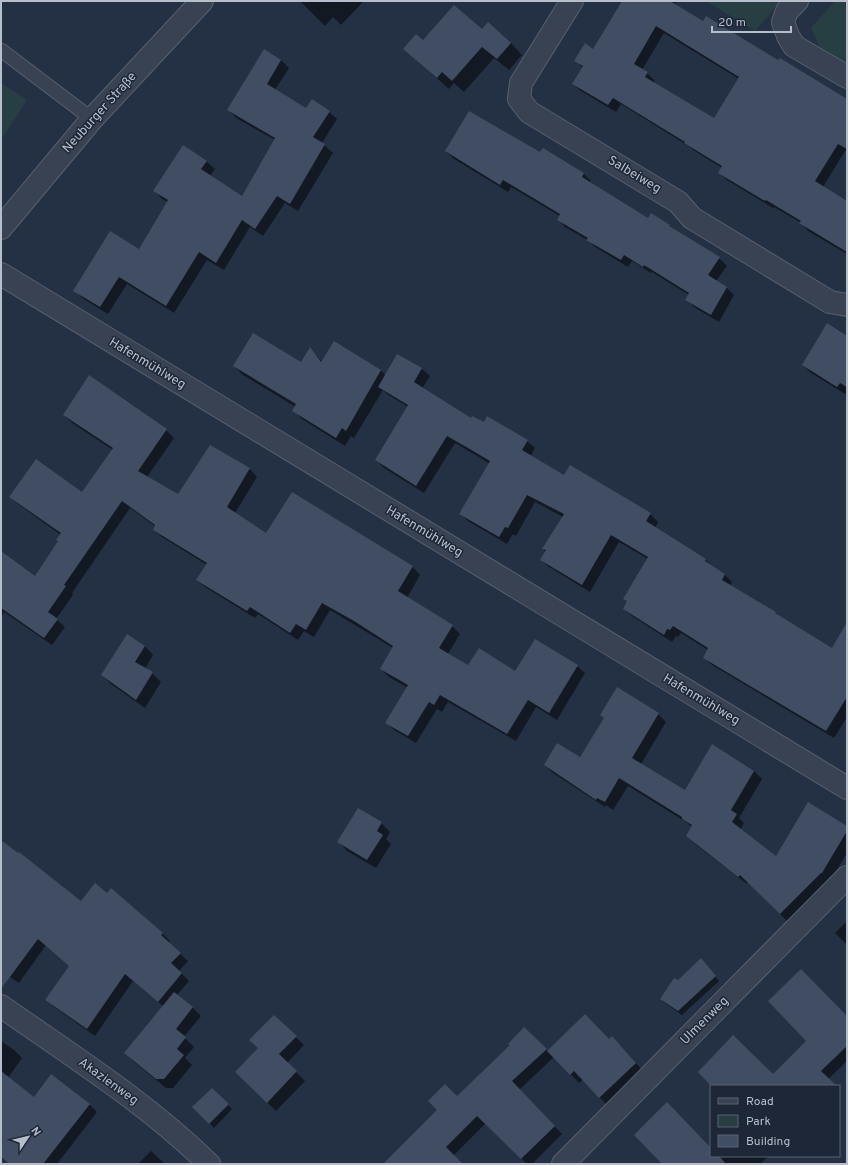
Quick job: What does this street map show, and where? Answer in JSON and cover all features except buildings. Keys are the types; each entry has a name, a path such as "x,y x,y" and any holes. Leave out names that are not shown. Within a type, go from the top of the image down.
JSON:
{"street":[{"name":"Neuburger Straße","path":"1,228 92,119 202,1"},
{"name":"Salbeiweg","path":"572,1 521,83 519,99 529,112 678,202 692,218 830,302 847,305"},
{"path":"797,1 787,11 783,22 788,36 794,46 847,77"},
{"name":"Hafenmühlweg","path":"1,274 847,788"},
{"name":"Ulmenweg","path":"563,1164 847,877"},
{"name":"Akazienweg","path":"1,1006 117,1087 190,1145 209,1164"}],"lane":[{"path":"1,50 92,119"}],"green space":[{"path":"706,1 781,1 755,31"},
{"path":"835,1 847,1 847,65 820,48 811,28"},
{"path":"1,83 27,100 1,140"}]}
